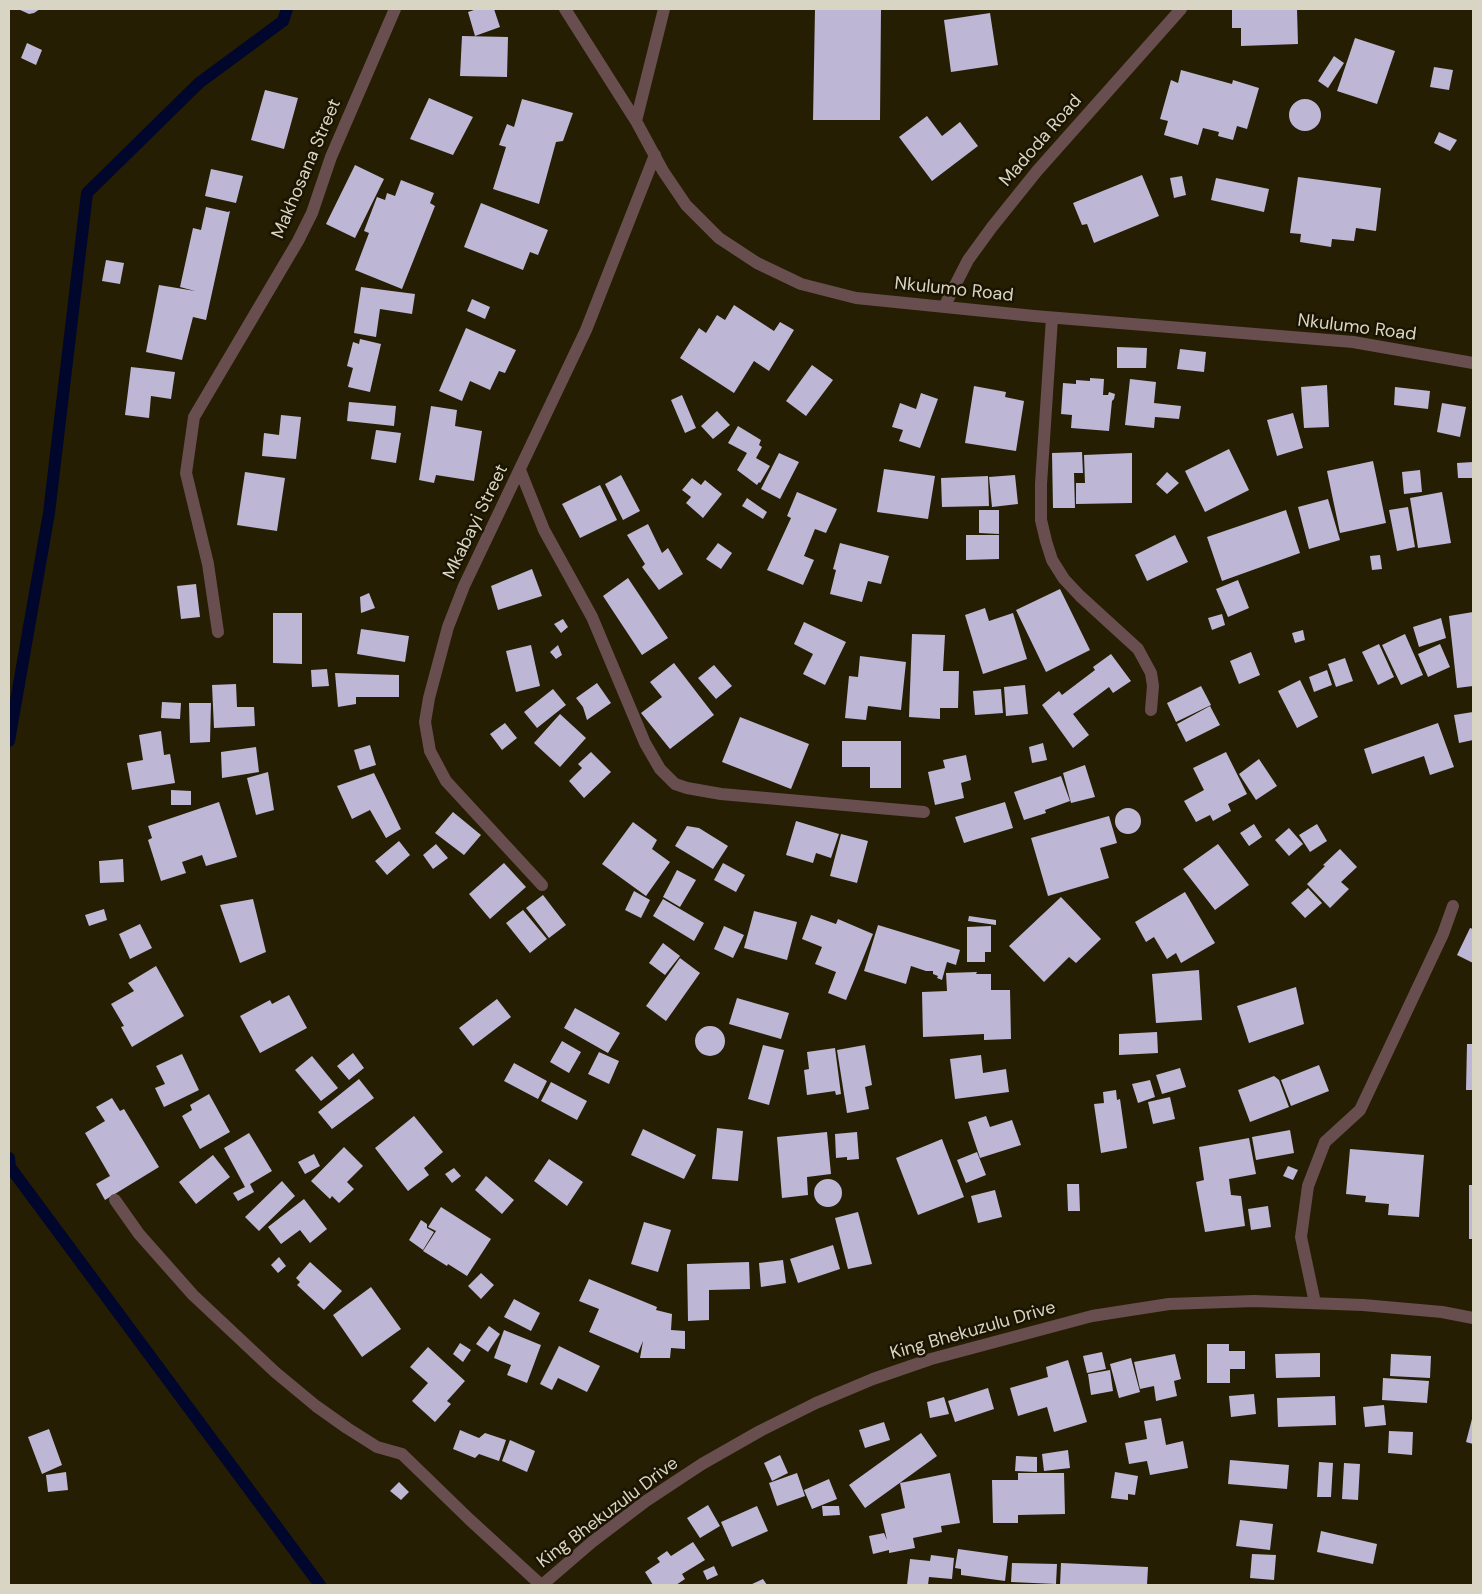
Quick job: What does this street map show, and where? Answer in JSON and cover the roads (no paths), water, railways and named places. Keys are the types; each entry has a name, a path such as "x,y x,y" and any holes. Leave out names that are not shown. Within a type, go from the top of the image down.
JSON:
{"street":[{"name":"Makhosana Street","path":"218,632 208,564 186,473 194,417 282,270 312,213 331,157 395,9"},
{"name":"Nkulumo Road","path":"565,9 636,121 663,171 686,206 719,238 757,263 801,284 856,298 1052,318 1353,342 1473,363"},
{"path":"636,121 664,9"},
{"name":"Madoda Road","path":"944,307 968,260 997,220 1037,171 1181,9"},
{"name":"Mkabayi Street","path":"542,884 446,781 430,751 425,722 429,698 451,619 464,586 586,330 655,155"},
{"path":"1052,318 1041,484 1041,520 1046,541 1052,560 1064,579 1138,649 1151,673 1153,686 1151,710"},
{"path":"520,470 544,530 592,617 645,743 660,769 675,784 721,794 924,812"},
{"path":"1315,1303 1301,1236 1308,1186 1324,1142 1360,1110 1443,934 1453,906"},
{"path":"115,1200 139,1234 193,1295 275,1372 316,1406 347,1428 377,1447 402,1454 469,1519 542,1585"},
{"name":"King Bhekuzulu Drive","path":"542,1585 592,1542 638,1507 702,1464 760,1431 816,1404 873,1380 931,1359 1092,1316 1168,1304 1254,1301 1364,1305 1442,1312 1473,1318"}],"waterway":[{"path":"9,741 49,513 87,193 199,83 283,21 287,9"},
{"path":"9,1158 10,1167 320,1585"}]}
